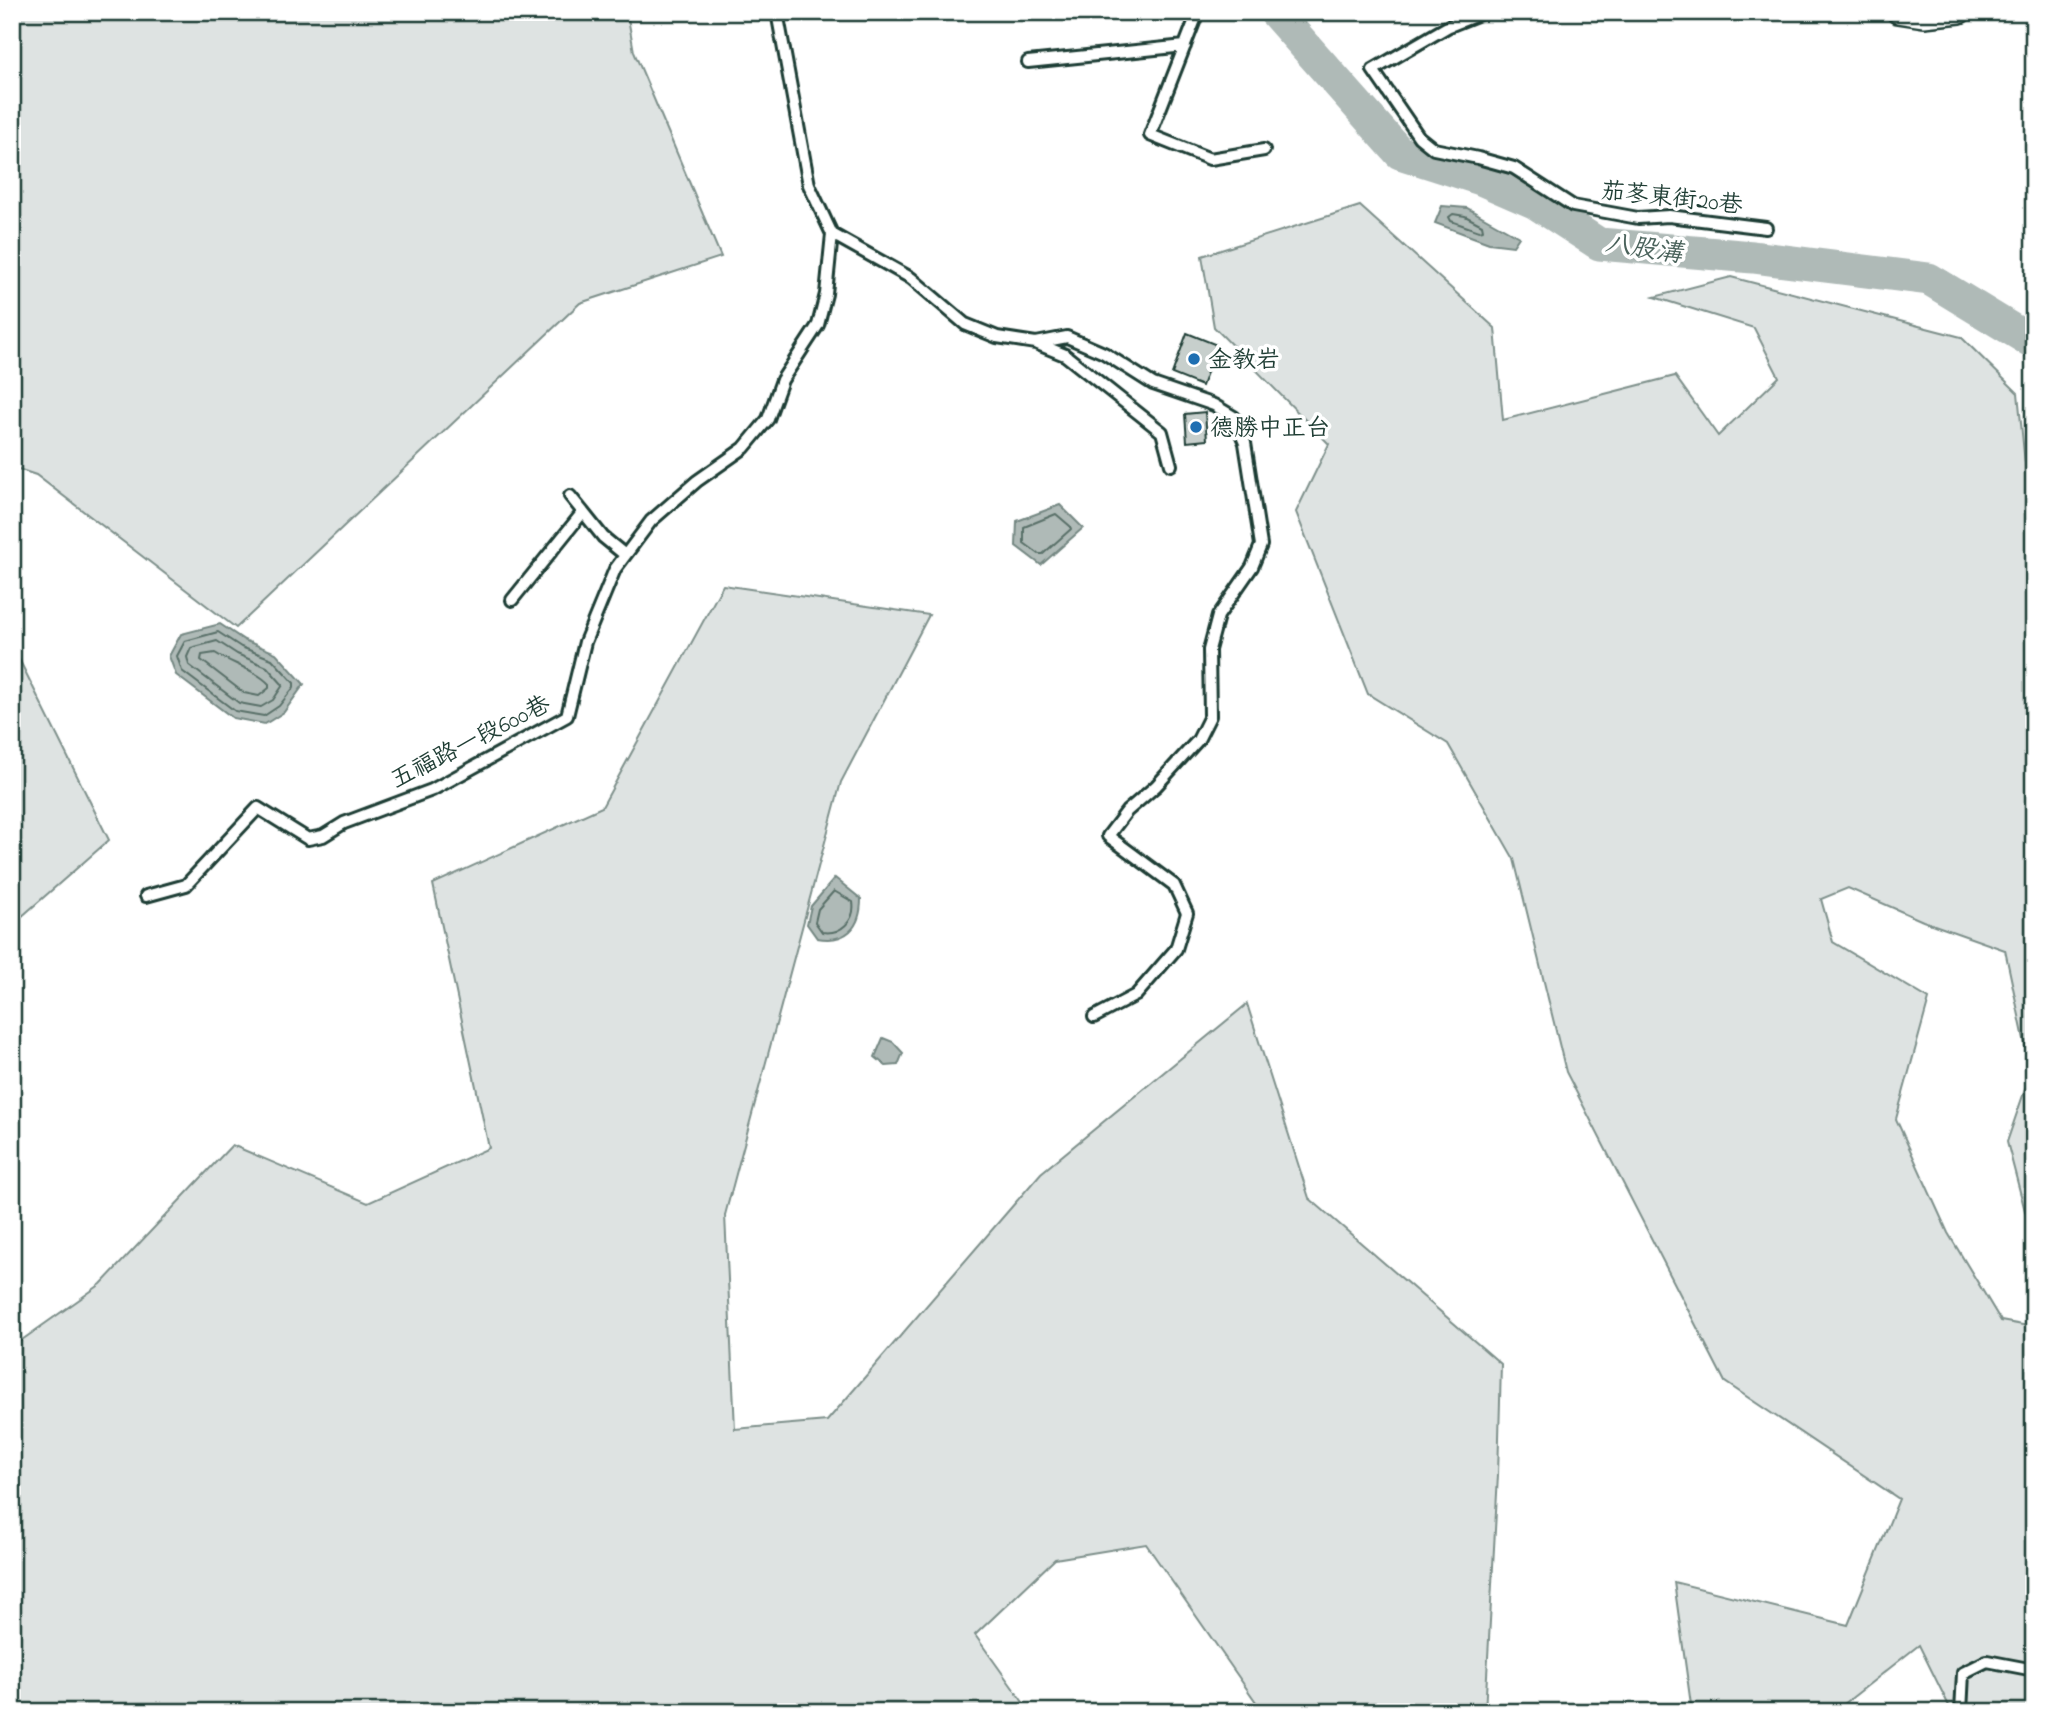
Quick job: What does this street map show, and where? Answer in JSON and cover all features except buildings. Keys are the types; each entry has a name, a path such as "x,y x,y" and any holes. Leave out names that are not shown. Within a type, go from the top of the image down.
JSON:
{"street":[{"path":"1899,12 1924,16 1960,12"}],"lane":[{"path":"777,12 809,185 832,234 911,278 965,324 996,337 1036,344 1065,355 1162,432 1171,465"},
{"path":"1198,12 1150,135 1210,159 1264,150"},
{"path":"1449,26 1461,12"},
{"name":"茄苳東街20巷","path":"1484,12 1449,26 1373,70 1419,137 1434,149 1514,168 1573,206 1638,219 1669,216 1766,228"},
{"path":"1028,62 1185,46"},
{"name":"五福路一段600巷","path":"146,896 186,885 258,808 308,839 323,836 344,823 432,790 567,716 585,642 615,569 651,521 696,481 744,448 768,419 782,380 818,326 826,294 832,234"},
{"path":"1036,344 1068,338 1104,353 1153,384 1214,405 1234,417 1245,443 1261,545 1252,567 1218,616 1209,650 1210,716 1198,740 1156,786 1127,811 1108,836 1174,885 1187,913 1176,949 1136,995 1094,1017"},
{"path":"570,496 603,537 625,555"},
{"path":"512,600 583,512"},
{"path":"1961,1712 1963,1673 1987,1661 2034,1670"}],"shaded area":[{"path":"12,12 627,12 634,52 721,257 580,303 236,628 36,475 12,467"},
{"path":"1360,206 1495,328 1503,420 1675,376 1718,436 1779,377 1754,328 1654,297 1731,277 1961,337 2018,393 2027,484 2034,488 2034,1233 2030,1230 2007,1142 2031,1072 2005,950 1923,921 1848,888 1821,899 1833,942 1929,999 1896,1119 1948,1233 2001,1321 2034,1327 2034,1712 1952,1712 1919,1645 1834,1712 1692,1712 1674,1582 1848,1625 1899,1499 1725,1382 1566,1072 1514,859 1448,744 1368,694 1296,512 1329,444 1214,327 1202,256"},
{"path":"723,585 929,615 841,782 725,1215 735,1429 827,1421 1041,1173 1247,1004 1309,1198 1501,1364 1498,1475 1485,1712 1263,1712 1146,1544 1055,1559 975,1635 1030,1712 12,1712 12,1347 101,1284 232,1145 368,1203 489,1148 433,884 602,807"},
{"path":"12,645 109,840 12,925"}],"water":[{"path":"1442,206 1467,208 1519,237 1513,246 1489,243 1435,223"},
{"path":"1060,505 1083,528 1041,565 1016,546 1017,521"},
{"path":"220,624 244,640 276,653 304,684 284,712 265,724 233,718 176,675 169,656 181,634"},
{"path":"835,878 861,899 858,918 844,936 817,938 807,924 811,906"},
{"path":"883,1038 893,1042 903,1053 898,1065 886,1066 875,1057"}],"waterway":[{"name":"八股溝","path":"1275,12 1400,153 1481,179 1534,202 1599,244 1753,257 1929,279 2034,343"}],"place":[{"name":"金教岩","path":"1194,359"},
{"name":"德勝中正台","path":"1196,427"}]}
